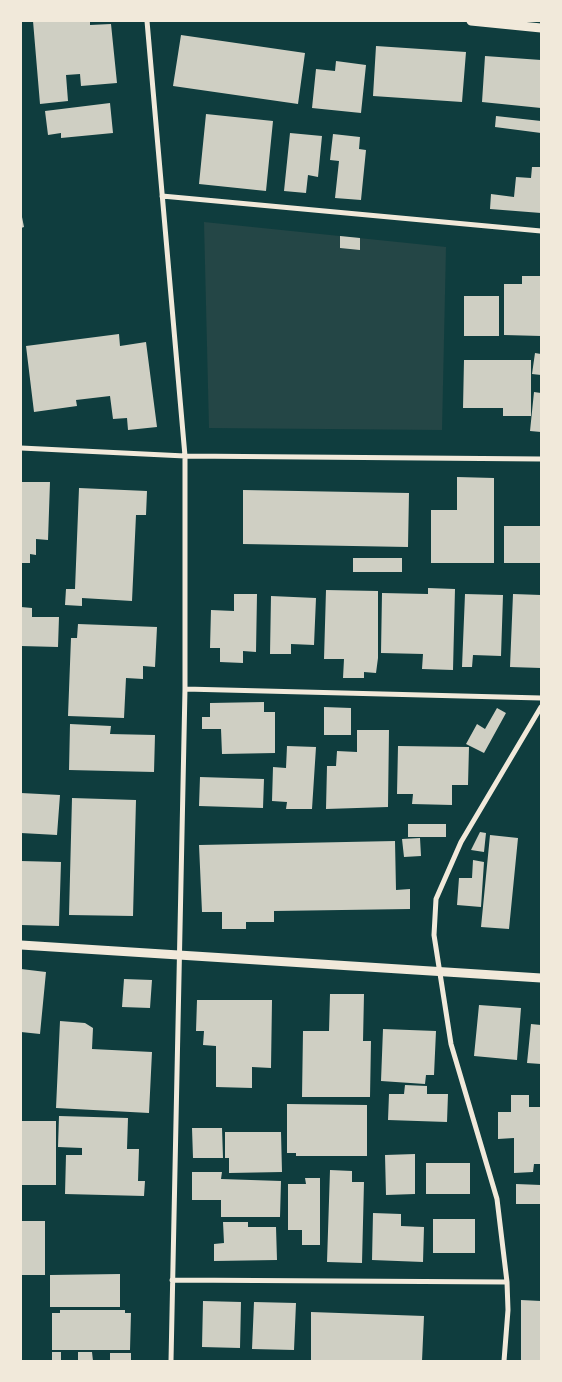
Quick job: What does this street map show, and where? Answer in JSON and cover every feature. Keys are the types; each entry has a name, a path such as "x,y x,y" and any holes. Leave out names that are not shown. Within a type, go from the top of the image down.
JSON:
{"street":[{"path":"146,21 185,456 185,689 171,1361"},
{"path":"471,21 541,28"},
{"path":"162,196 541,231"},
{"path":"21,448 185,456 541,459"},
{"path":"185,689 541,698"},
{"path":"504,1361 508,1310 507,1282 497,1199 451,1044 434,934 436,899 461,842 541,707"},
{"path":"21,945 541,978"},
{"path":"172,1280 507,1282"}],"shaded area":[{"path":"204,222 446,247 442,430 209,428"}],"building":[{"path":"33,21 90,21 90,25 111,24 117,83 81,86 80,74 66,75 68,101 40,104"},
{"path":"181,35 305,53 298,104 173,86"},
{"path":"376,46 466,52 462,102 373,96"},
{"path":"485,56 541,60 541,108 482,102"},
{"path":"336,61 366,65 361,113 312,108 316,69 335,71"},
{"path":"110,103 113,133 61,138 61,133 48,135 45,111"},
{"path":"206,114 273,121 266,191 199,184"},
{"path":"496,116 541,121 541,133 495,127"},
{"path":"290,133 322,136 318,177 308,175 306,193 284,191"},
{"path":"333,134 360,137 359,149 366,150 361,200 335,198 339,161 330,160"},
{"path":"532,167 541,167 541,213 490,209 491,194 514,197 516,177 531,178"},
{"path":"21,212 24,227 21,228"},
{"path":"340,236 360,238 360,250 340,248"},
{"path":"522,276 541,276 541,336 504,335 504,284 522,284"},
{"path":"464,296 499,296 499,336 464,336"},
{"path":"119,334 120,346 146,342 157,427 128,430 127,418 113,419 110,396 76,400 77,406 34,412 26,346"},
{"path":"535,353 541,354 541,375 532,374"},
{"path":"464,360 531,360 531,416 503,416 503,408 463,408"},
{"path":"534,392 541,393 541,432 530,431"},
{"path":"457,477 494,478 494,563 431,563 431,510 457,510"},
{"path":"21,482 50,482 48,540 36,539 36,555 30,554 30,563 21,563"},
{"path":"79,488 147,491 146,515 136,515 132,601 82,598 82,606 65,605 66,589 75,589"},
{"path":"243,490 409,493 408,547 243,544"},
{"path":"504,526 541,526 541,563 504,563"},
{"path":"353,558 402,558 402,572 353,572"},
{"path":"428,588 455,589 453,670 422,669 423,654 381,653 382,593 428,594"},
{"path":"326,590 378,591 378,658 376,673 364,672 364,678 343,678 344,659 324,659"},
{"path":"234,594 257,594 256,652 243,651 243,663 220,662 220,648 210,648 211,610 234,611"},
{"path":"465,594 503,595 501,656 473,655 472,667 462,667"},
{"path":"513,594 541,595 541,668 510,667"},
{"path":"271,596 316,598 314,645 291,644 291,654 270,654"},
{"path":"21,607 32,608 32,617 59,617 58,647 21,646"},
{"path":"78,624 157,627 155,667 143,666 143,679 126,678 124,718 68,716 71,638 77,638"},
{"path":"264,702 264,712 275,712 275,753 222,754 221,729 202,729 202,717 210,717 210,703"},
{"path":"324,707 351,708 351,735 324,735"},
{"path":"497,708 506,713 484,753 466,744 477,724 485,729"},
{"path":"70,724 111,726 110,734 155,735 154,772 69,770"},
{"path":"357,730 389,730 388,807 326,809 327,766 336,766 337,751 357,752"},
{"path":"287,746 316,747 312,809 286,809 287,802 272,801 273,767 286,768"},
{"path":"398,746 469,747 468,785 452,785 452,805 412,804 413,794 397,794"},
{"path":"200,777 264,779 263,808 199,806"},
{"path":"21,793 60,795 57,835 21,833"},
{"path":"72,798 136,800 133,916 69,915"},
{"path":"408,824 446,824 446,837 408,837"},
{"path":"480,832 486,833 484,852 471,850"},
{"path":"490,835 518,838 509,929 481,927"},
{"path":"420,838 421,856 404,857 402,839"},
{"path":"395,841 396,890 410,889 410,909 274,911 274,922 246,922 246,929 222,929 222,912 202,912 199,845"},
{"path":"473,860 484,862 481,907 457,905 459,878 472,878"},
{"path":"21,861 61,862 59,926 21,925"},
{"path":"21,969 46,972 40,1034 21,1032"},
{"path":"124,979 152,980 150,1008 122,1007"},
{"path":"330,994 364,994 363,1041 371,1041 370,1097 302,1097 303,1031 329,1031"},
{"path":"197,1000 272,1000 271,1068 252,1067 252,1088 216,1087 216,1046 203,1045 204,1031 196,1031"},
{"path":"479,1005 521,1008 517,1060 474,1056"},
{"path":"60,1021 85,1023 93,1028 92,1049 152,1052 149,1113 56,1108"},
{"path":"531,1024 541,1025 541,1064 527,1063"},
{"path":"383,1029 436,1031 434,1075 426,1075 425,1084 381,1081"},
{"path":"405,1085 427,1086 427,1094 448,1094 447,1122 388,1120 389,1094 404,1094"},
{"path":"511,1095 529,1095 529,1107 541,1107 541,1164 534,1164 533,1172 514,1173 514,1138 498,1139 498,1112 511,1112"},
{"path":"287,1104 367,1105 367,1156 296,1156 296,1153 287,1153"},
{"path":"59,1116 128,1118 127,1149 139,1149 138,1181 145,1181 144,1196 65,1194 66,1155 82,1155 82,1148 58,1147"},
{"path":"21,1121 56,1121 56,1185 21,1185"},
{"path":"192,1128 222,1128 223,1158 193,1158"},
{"path":"225,1132 281,1132 282,1172 229,1173 229,1158 225,1158"},
{"path":"415,1154 415,1194 386,1195 385,1155"},
{"path":"426,1163 470,1163 470,1194 426,1194"},
{"path":"330,1170 352,1171 352,1182 364,1182 362,1263 327,1262"},
{"path":"192,1172 222,1172 221,1179 281,1181 280,1217 221,1217 221,1200 192,1200"},
{"path":"305,1178 320,1178 320,1245 302,1245 302,1230 288,1230 288,1184 306,1184"},
{"path":"516,1184 541,1185 541,1204 516,1204"},
{"path":"373,1213 401,1214 401,1226 424,1227 423,1262 372,1260"},
{"path":"433,1219 475,1219 475,1253 433,1253"},
{"path":"21,1221 45,1221 45,1275 21,1275"},
{"path":"223,1222 248,1222 248,1227 276,1227 277,1260 214,1261 214,1244 224,1243"},
{"path":"120,1274 120,1307 50,1307 50,1275"},
{"path":"521,1300 541,1301 541,1361 521,1361"},
{"path":"203,1301 241,1302 240,1348 202,1347"},
{"path":"254,1302 296,1303 294,1350 252,1349"},
{"path":"60,1310 125,1310 125,1313 131,1313 130,1350 52,1350 52,1313 60,1313"},
{"path":"311,1312 424,1316 422,1361 311,1361"},
{"path":"52,1352 61,1352 61,1361 52,1361"},
{"path":"78,1352 92,1352 93,1361 78,1361"},
{"path":"110,1353 131,1353 131,1361 110,1361"}]}
